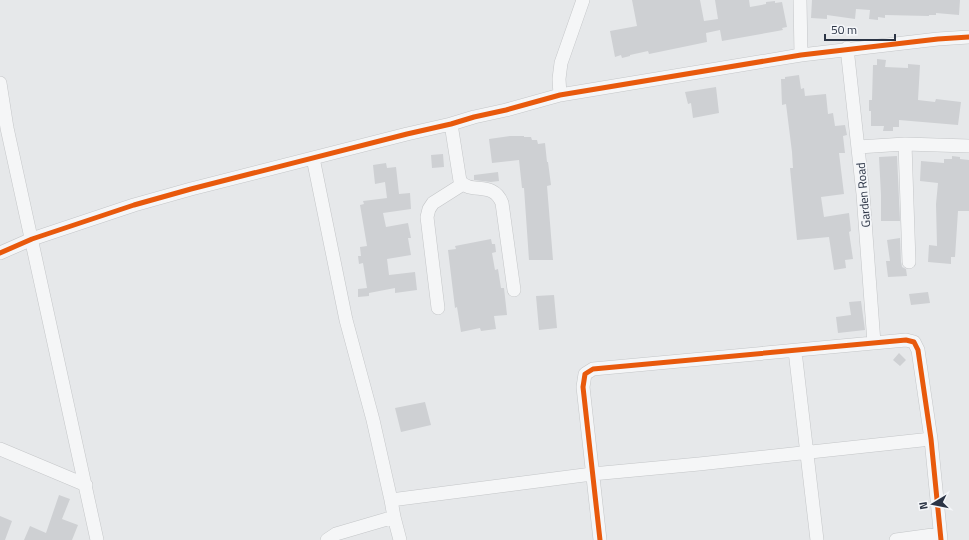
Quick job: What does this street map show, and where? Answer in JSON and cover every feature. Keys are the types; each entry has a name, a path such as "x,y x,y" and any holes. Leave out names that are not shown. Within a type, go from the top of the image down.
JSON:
{"street":[{"path":"560,95 559,79 561,62 583,0"},
{"path":"800,0 801,55"},
{"path":"0,253 32,239 134,205 252,172 451,124 560,95 847,48 969,37"},
{"name":"Garden Road","path":"847,48 868,256 874,343"},
{"path":"0,83 7,128 97,540"},
{"path":"451,124 459,176 463,184 467,187 492,191 498,194 502,203 514,290"},
{"path":"906,144 909,262"},
{"path":"858,147 906,144 969,146"},
{"path":"313,158 346,320 373,420 400,540"},
{"path":"438,308 427,217 429,209 433,203 463,184"},
{"path":"600,540 583,387 585,374 593,369 906,340 914,342 918,350 931,439 940,537 896,540"},
{"path":"795,351 817,540"},
{"path":"391,500 592,474 931,439"},
{"path":"0,449 86,485"},
{"path":"327,540 336,534 394,517"}],"building":[{"path":"632,0 700,0 704,21 718,19 715,0 749,0 750,7 766,4 766,2 782,2 787,27 782,28 783,30 722,41 720,30 706,33 707,42 649,54 648,51 622,58 621,55 615,57 610,31 637,26"},
{"path":"812,0 960,0 959,15 936,13 936,15 929,16 885,15 885,18 878,17 878,20 869,19 870,10 856,9 855,19 827,15 827,19 811,18"},
{"path":"877,59 886,60 885,67 908,68 908,64 920,65 918,100 935,102 936,99 961,102 958,125 899,120 899,127 893,127 893,131 883,131 884,126 871,126 869,100 872,100 873,65 877,65"},
{"path":"799,75 801,89 804,88 805,96 826,94 828,114 833,113 835,126 845,125 847,135 843,136 845,153 839,153 844,194 821,197 824,217 849,213 851,231 849,232 853,259 845,260 846,268 834,270 829,237 797,240 790,168 793,168 792,152 786,104 782,105 781,79"},
{"path":"716,87 719,113 693,118 691,103 688,104 685,92"},
{"path":"510,136 531,137 532,140 537,140 538,144 545,143 551,185 547,186 553,260 529,260 524,188 522,188 519,160 492,163 489,139"},
{"path":"443,154 444,167 432,168 431,155"},
{"path":"897,156 900,221 881,221 879,157"},
{"path":"952,156 969,160 969,211 958,211 955,257 951,257 951,264 928,262 929,245 937,246 936,204 938,183 920,181 921,161 944,163 944,159 952,159"},
{"path":"386,163 387,168 396,167 399,194 410,193 411,209 383,213 386,227 408,223 411,238 408,238 411,255 387,259 389,275 415,272 417,290 395,293 395,288 369,293 369,296 358,297 358,289 367,288 363,263 359,264 358,256 361,256 360,247 367,246 360,205 364,204 363,201 387,198 385,182 375,184 373,165"},
{"path":"498,172 499,181 491,182 474,180 474,175"},
{"path":"900,238 901,262 902,267 906,269 907,276 888,277 886,261 890,261 887,240"},
{"path":"491,239 492,244 495,244 496,252 492,253 495,270 498,269 501,288 504,288 507,315 494,316 496,329 481,331 480,328 461,332 457,307 455,308 448,250 456,249 455,246"},
{"path":"928,292 930,303 911,305 909,294"},
{"path":"554,295 557,328 539,330 536,296"},
{"path":"861,301 865,330 838,333 836,317 851,315 849,302"},
{"path":"899,353 906,360 900,366 893,360"},
{"path":"425,402 431,425 401,432 395,408"},
{"path":"59,495 70,499 62,519 78,525 72,540 24,540 30,526 46,533"},
{"path":"0,516 12,521 5,540 0,540"}],"cycle path":[{"path":"0,253 32,239 134,205 191,189 506,110 560,95 801,55 938,39 969,37"},
{"path":"600,540 583,387 585,374 593,369 906,340 914,342 918,350 931,439 941,540"}]}
